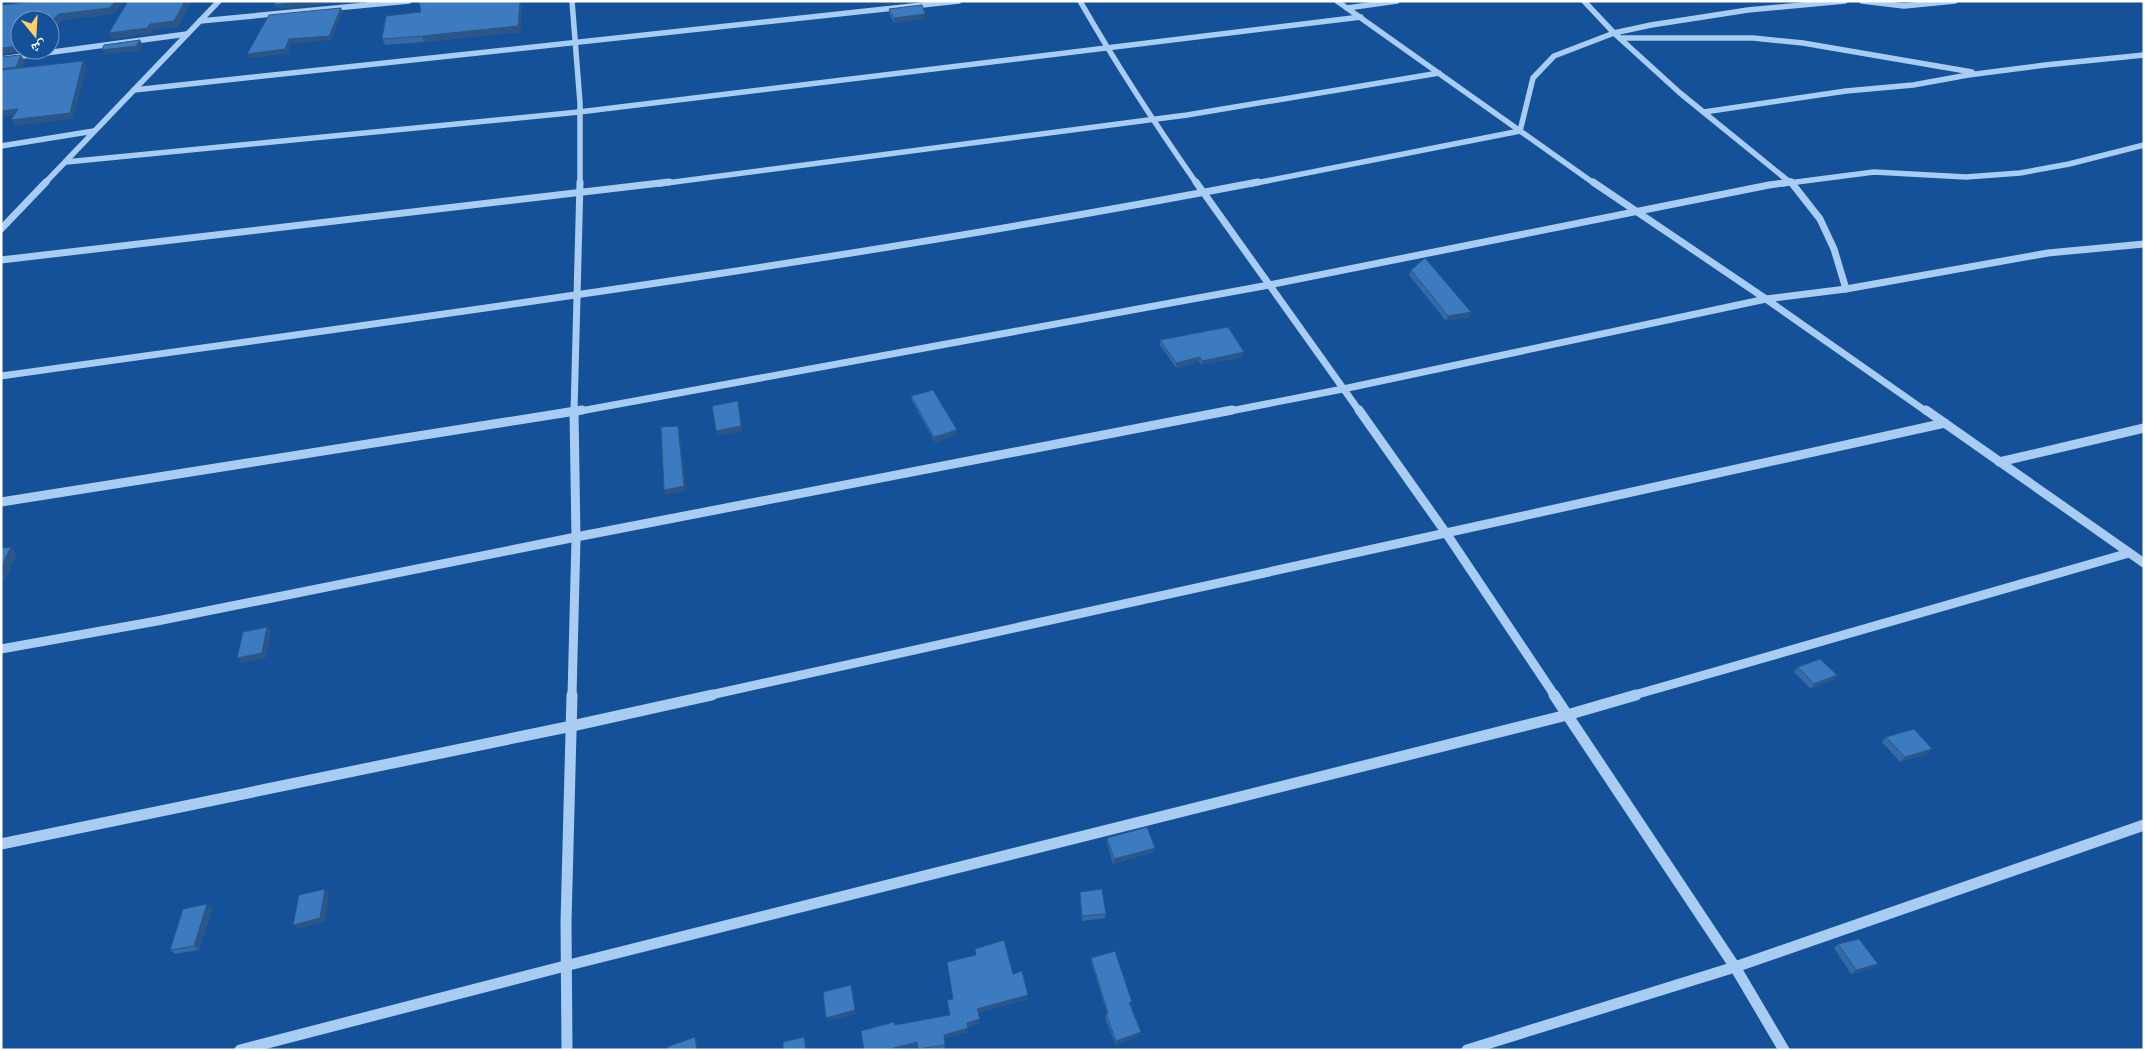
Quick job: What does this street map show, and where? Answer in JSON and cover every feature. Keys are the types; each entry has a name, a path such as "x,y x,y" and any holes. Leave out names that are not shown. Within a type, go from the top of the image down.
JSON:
{"street":[{"path":"1,229 219,1"},
{"path":"200,21 409,1"},
{"path":"567,1050 565,966 576,537 574,412 580,194 577,41 572,1"},
{"path":"134,90 959,1"},
{"path":"1080,1 1152,120 1446,533 1734,967 1784,1050"},
{"path":"1337,1 1361,16 1634,211 1766,299 2144,563"},
{"path":"1347,8 1396,1"},
{"path":"1584,1 1614,33 1704,112 1791,182 1820,219 1834,249 1846,290"},
{"path":"1520,131 1533,78 1554,56 1614,33 1748,10 1845,1"},
{"path":"1862,1 1904,6 1955,1"},
{"path":"66,162 579,112 1108,49 1361,16"},
{"path":"1,59 187,34"},
{"path":"1620,38 1718,37 1763,39 1803,43 1980,73"},
{"path":"1704,112 1846,91 1913,86 1980,73 2144,55"},
{"path":"1,260 580,194 1092,126 1152,120 1248,106 1439,73"},
{"path":"1,146 94,131"},
{"path":"1,376 577,294 1032,222 1204,193 1520,131"},
{"path":"1,502 574,412 1269,285 1634,211 1791,182 1874,172 1966,177 2020,173 2069,164 2144,145"},
{"path":"1,649 166,619 576,537 1343,389 1766,299 1846,290 1967,266 2048,254 2144,244"},
{"path":"1,844 572,726 1945,424"},
{"path":"1999,462 2144,428"},
{"path":"240,1050 565,966 1567,715 2129,553"},
{"path":"1467,1050 1734,967 2144,824"}],"building":[{"path":"37,1 116,1 109,8 60,14 60,10 10,10 10,47 1,48 1,5"},
{"path":"128,1 185,1 174,21 150,24 147,28 109,33"},
{"path":"276,1 310,1 274,5"},
{"path":"419,1 520,1 518,26 383,39 386,16 421,12"},
{"path":"922,5 925,14 894,18 889,9"},
{"path":"341,8 329,36 289,39 285,49 247,54 269,15"},
{"path":"140,40 136,46 102,50 104,45"},
{"path":"10,56 10,60 19,60 16,67 1,69 1,57"},
{"path":"83,61 70,113 11,120 18,109 1,111 2,70"},
{"path":"1425,258 1471,312 1448,316 1411,270"},
{"path":"1228,327 1244,352 1202,361 1200,357 1176,363 1160,340"},
{"path":"933,390 957,430 934,437 911,396"},
{"path":"738,401 741,426 716,431 712,406"},
{"path":"678,426 684,486 664,490 661,427"},
{"path":"11,547 1,567 1,548"},
{"path":"267,627 262,653 237,658 243,632"},
{"path":"1820,659 1837,675 1814,684 1798,667"},
{"path":"1914,729 1932,749 1905,757 1886,737"},
{"path":"1147,827 1155,848 1114,859 1107,838"},
{"path":"325,889 320,918 293,925 299,895"},
{"path":"1102,889 1106,914 1082,916 1080,892"},
{"path":"207,904 194,946 170,950 183,909"},
{"path":"1859,939 1878,964 1856,970 1838,944"},
{"path":"1004,940 1013,974 1022,971 1028,995 977,1009 980,1019 967,1023 968,1028 944,1035 945,1045 918,1049 917,1042 886,1050 864,1050 861,1031 894,1022 895,1025 950,1015 947,1000 953,999 947,962 976,955 975,949"},
{"path":"1115,951 1132,1002 1129,1003 1141,1032 1116,1041 1106,1014 1108,1013 1091,958"},
{"path":"851,985 855,1010 826,1018 823,992"},
{"path":"695,1037 697,1050 668,1050 667,1047"},
{"path":"804,1037 806,1050 783,1050 783,1042"}]}
